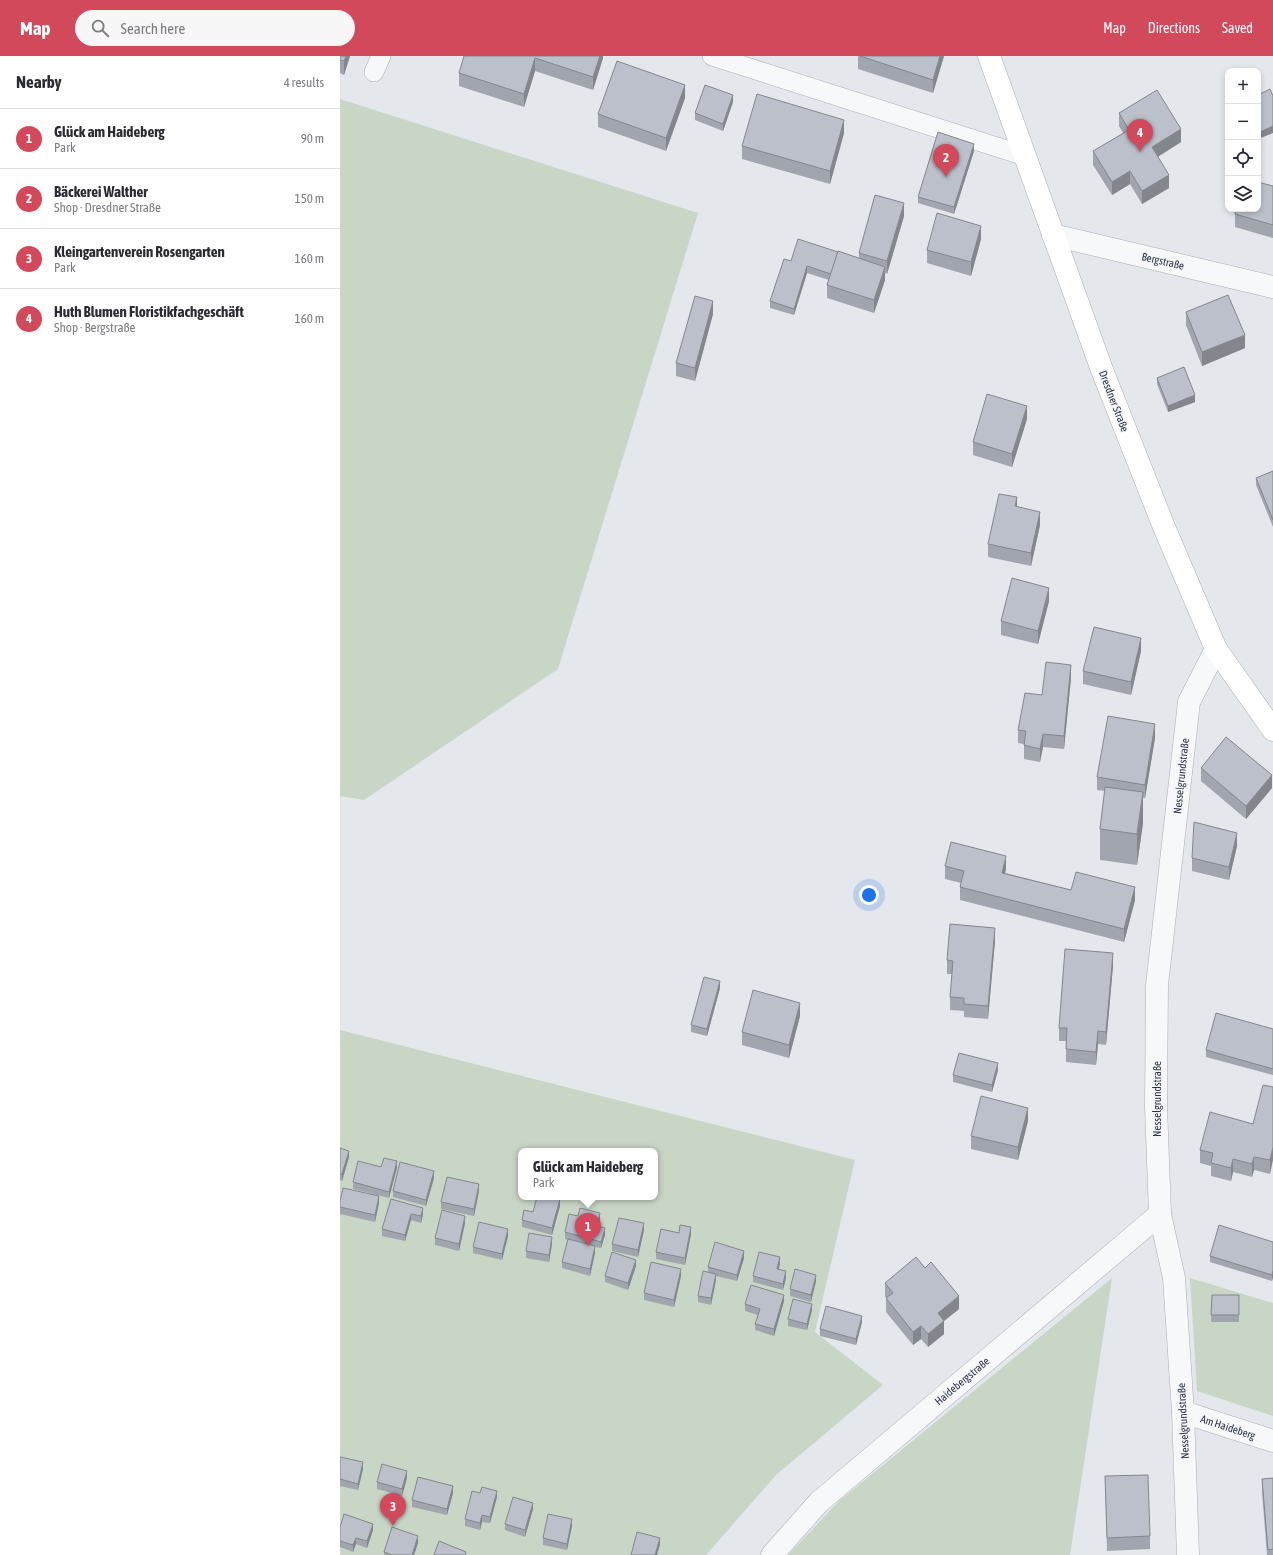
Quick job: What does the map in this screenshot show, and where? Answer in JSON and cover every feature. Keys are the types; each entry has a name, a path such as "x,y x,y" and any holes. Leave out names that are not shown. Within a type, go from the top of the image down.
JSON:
{"main road":[{"name":"Dresdner Straße","path":"989,56 1104,378 1164,527 1216,649 1273,730"}],"street":[{"name":"Bergstraße","path":"1053,235 1273,287"},
{"name":"Nesselgrundstraße","path":"1188,1555 1183,1412 1174,1278 1160,1214 1156,1107 1157,985 1189,702 1216,649"},
{"name":"Haidebergstraße","path":"772,1555 819,1502 1160,1214"},
{"name":"Am Haideberg","path":"1183,1412 1273,1441"}],"lane":[{"path":"712,56 1025,156"}],"green space":[{"path":"340,99 698,213 558,669 364,800 340,796"},
{"path":"340,1030 855,1160 815,1332 883,1385 776,1475 706,1555 340,1555"},
{"path":"1112,1278 1070,1555 788,1555 839,1501"},
{"path":"1190,1278 1273,1303 1273,1416 1197,1391"}],"building":[{"path":"340,56 346,56 344,61 340,60"},
{"path":"464,56 600,56 593,77 535,58 524,94 459,73"},
{"path":"860,56 940,56 933,80"},
{"path":"617,61 685,85 666,138 598,114"},
{"path":"705,85 733,95 723,124 695,113"},
{"path":"1270,89 1273,96 1273,126 1261,132 1261,104 1261,94"},
{"path":"1157,90 1181,129 1152,147 1169,175 1142,191 1130,171 1112,182 1093,151 1129,130 1119,113"},
{"path":"757,94 844,120 830,171 742,146"},
{"path":"938,132 974,144 954,207 918,197"},
{"path":"1261,183 1273,186 1273,225 1235,214 1235,212 1261,212"},
{"path":"875,195 904,203 887,261 859,253"},
{"path":"937,213 981,226 971,262 927,250"},
{"path":"798,239 838,252 831,274 807,266 794,309 770,301 784,259 791,261"},
{"path":"838,251 885,267 874,300 827,285"},
{"path":"1228,295 1245,335 1202,352 1186,312"},
{"path":"695,296 713,301 695,368 676,363"},
{"path":"1184,367 1195,395 1168,406 1157,378"},
{"path":"987,394 1027,406 1012,454 973,442"},
{"path":"1273,471 1273,520 1256,478"},
{"path":"999,494 1017,497 1015,506 1040,512 1031,553 988,544"},
{"path":"1012,578 1049,588 1038,631 1001,621"},
{"path":"1094,627 1141,638 1131,682 1083,671"},
{"path":"1046,662 1071,665 1064,736 1043,734 1040,749 1024,745 1026,731 1018,730 1025,693 1042,695"},
{"path":"1108,716 1155,724 1145,785 1097,777"},
{"path":"1226,737 1272,775 1246,806 1201,768"},
{"path":"1105,787 1143,792 1137,834 1100,829"},
{"path":"1194,822 1237,833 1229,867 1192,858"},
{"path":"951,842 1006,856 1002,873 1071,890 1076,872 1135,887 1124,929 960,887 964,871 945,866"},
{"path":"950,924 995,928 988,1006 964,1004 964,998 950,997 953,961 947,960"},
{"path":"1065,949 1113,953 1106,1032 1098,1031 1096,1052 1066,1049 1067,1028 1059,1028"},
{"path":"704,977 720,981 707,1029 691,1025"},
{"path":"753,990 800,1003 789,1045 742,1032"},
{"path":"1216,1013 1273,1029 1273,1069 1206,1050"},
{"path":"959,1053 998,1063 992,1085 953,1075"},
{"path":"1263,1085 1273,1087 1273,1147 1270,1160 1254,1157 1252,1164 1233,1159 1231,1168 1211,1163 1213,1153 1200,1150 1210,1112 1253,1124"},
{"path":"981,1096 1028,1108 1018,1147 971,1136"},
{"path":"340,1148 349,1151 342,1174 340,1174"},
{"path":"384,1158 397,1161 389,1192 353,1182 358,1161 381,1167"},
{"path":"400,1162 434,1171 426,1200 393,1191"},
{"path":"447,1177 479,1184 474,1209 441,1202"},
{"path":"343,1188 379,1196 375,1215 340,1207"},
{"path":"391,1199 423,1208 421,1216 411,1214 405,1235 382,1229"},
{"path":"536,1200 560,1200 552,1228 522,1220 524,1210 533,1212"},
{"path":"580,1208 600,1213 597,1226 605,1228 601,1242 565,1232 569,1214 578,1216"},
{"path":"442,1210 465,1216 459,1244 435,1238"},
{"path":"619,1218 644,1223 638,1250 612,1244"},
{"path":"479,1222 508,1229 502,1254 473,1247"},
{"path":"680,1225 691,1227 685,1258 656,1252 661,1229 679,1233"},
{"path":"1219,1225 1273,1242 1272,1275 1210,1256"},
{"path":"529,1233 552,1237 549,1255 526,1251"},
{"path":"568,1239 595,1246 590,1269 562,1262"},
{"path":"715,1242 744,1251 737,1275 708,1267"},
{"path":"612,1252 636,1260 628,1283 605,1276"},
{"path":"759,1252 780,1257 777,1269 786,1271 783,1284 753,1276"},
{"path":"916,1257 925,1268 931,1262 959,1296 938,1313 944,1321 928,1334 921,1326 913,1332 886,1298 893,1293 885,1283"},
{"path":"651,1262 681,1269 674,1300 644,1293"},
{"path":"795,1269 816,1275 811,1295 790,1289"},
{"path":"703,1271 716,1274 711,1298 698,1296"},
{"path":"751,1285 784,1295 774,1329 755,1324 760,1309 745,1304"},
{"path":"1212,1295 1239,1295 1239,1315 1211,1315"},
{"path":"793,1299 812,1304 807,1324 788,1319"},
{"path":"826,1306 862,1316 856,1339 820,1329"},
{"path":"340,1457 363,1462 358,1484 340,1479"},
{"path":"382,1464 407,1471 402,1489 377,1482"},
{"path":"1148,1475 1150,1536 1107,1538 1105,1476"},
{"path":"418,1477 453,1486 447,1509 412,1500"},
{"path":"1273,1478 1273,1549 1268,1550 1262,1479"},
{"path":"482,1487 497,1491 490,1517 482,1515 480,1523 465,1519 472,1491 480,1493"},
{"path":"513,1497 533,1503 525,1530 505,1524"},
{"path":"344,1514 373,1524 367,1541 356,1538 353,1545 340,1541 340,1527"},
{"path":"548,1514 572,1519 567,1544 543,1538"},
{"path":"392,1527 418,1536 412,1555 392,1555 384,1552"},
{"path":"637,1532 660,1538 655,1555 631,1555"},
{"path":"439,1541 466,1552 465,1555 434,1555"}],"place":[{"name":"Huth Blumen Floristikfachgeschäft","path":"1140,152"},
{"name":"Bäckerei Walther","path":"946,177"},
{"name":"Glück am Haideberg","path":"588,1246"},
{"name":"Kleingartenverein Rosengarten","path":"393,1526"}]}
